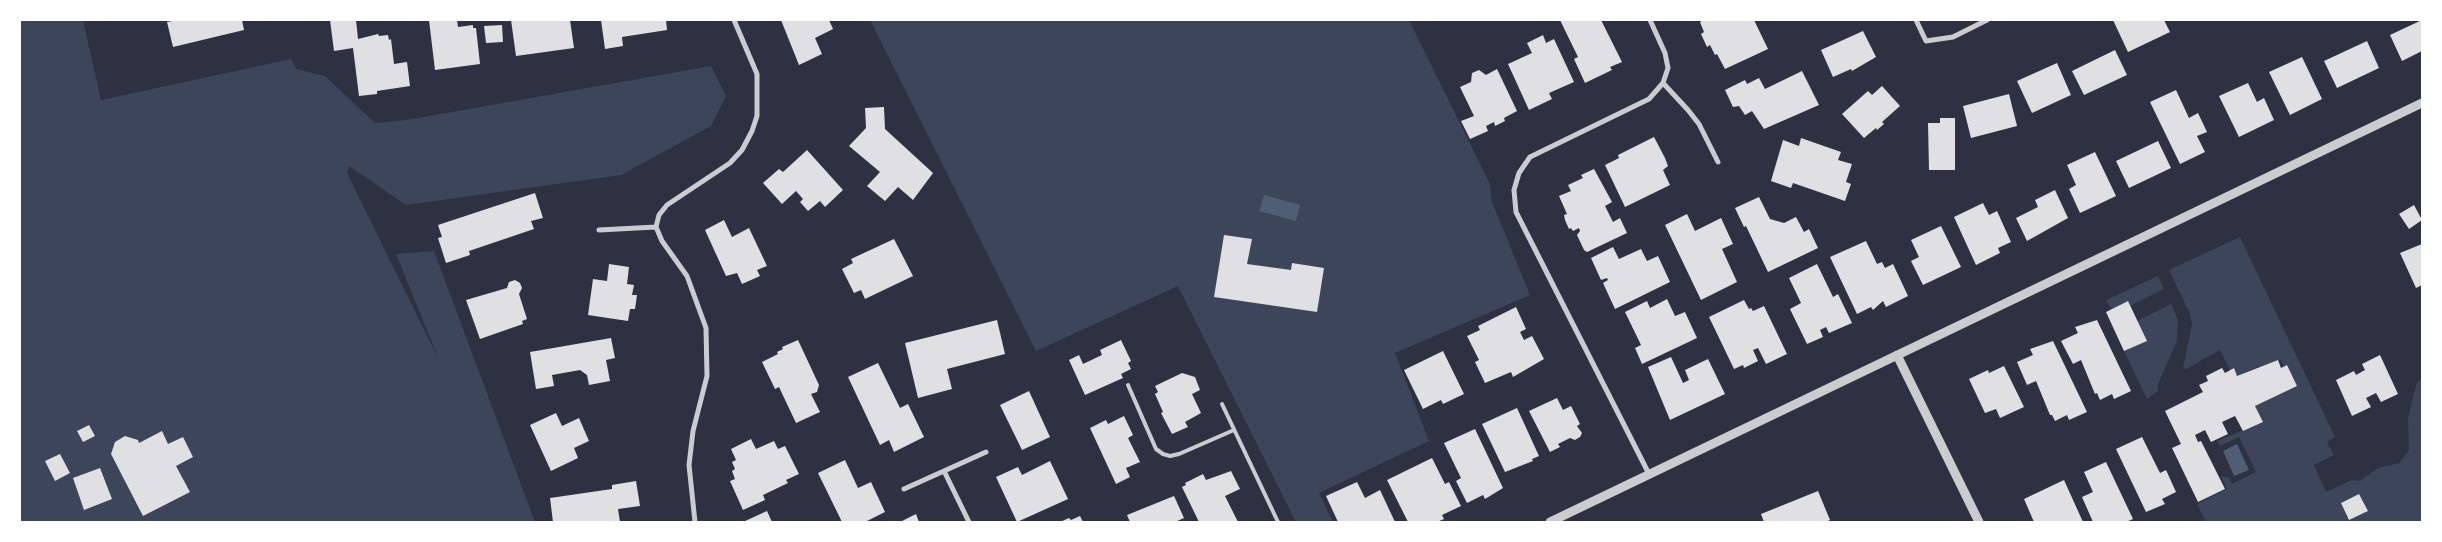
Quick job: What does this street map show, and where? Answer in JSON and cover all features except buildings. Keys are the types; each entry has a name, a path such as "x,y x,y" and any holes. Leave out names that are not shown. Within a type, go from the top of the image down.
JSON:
{"street":[{"path":"695,522 689,465 693,430 707,376 706,328 686,276 662,241 656,227 659,215 667,205 730,163 742,150 752,131 757,116 757,74 734,20"},
{"path":"1649,474 1516,212 1514,190 1519,173 1530,157 1649,99 1663,83 1668,68 1665,53 1650,20"},
{"path":"1916,20 1926,41 1953,37 1987,20"},
{"path":"1663,83 1694,117 1718,162"},
{"path":"1550,522 2422,103"},
{"path":"599,230 656,227"},
{"path":"1898,355 1978,522"},
{"path":"904,490 986,452"},
{"path":"944,471 969,522"}],"lane":[{"path":"1128,385 1156,449 1163,454 1170,456 1179,454 1234,430"},
{"path":"1222,404 1278,522"}],"shaded area":[{"path":"20,20 83,20 101,100 291,59 296,69 325,76 375,123 407,120 711,66 726,96 711,126 621,175 406,205 349,166 347,173 439,360 396,254 434,251 535,522 20,522"},
{"path":"870,20 1409,20 1490,184 1492,202 1530,295 1395,353 1429,441 1319,493 1333,522 1296,522 1178,286 1036,351"},
{"path":"1264,195 1300,205 1296,221 1259,211"},
{"path":"2240,237 2335,437 2327,442 2334,455 2314,465 2326,492 2352,480 2360,481 2378,468 2399,463 2409,450 2408,418 2416,385 2422,378 2422,522 2206,522 2197,504 2227,489 2221,476 2228,477 2232,484 2256,472 2239,437 2220,446 2217,441 2263,422 2255,406 2297,386 2287,365 2284,367 2281,360 2260,368 2259,366 2237,376 2234,369 2230,370 2220,350 2186,369 2183,368 2192,325 2190,314 2169,270","holes":["2359,494 2368,511 2349,520 2341,503"]},
{"path":"2158,276 2164,289 2130,306 2128,301 2111,309 2106,300"},
{"path":"2171,304 2178,320 2177,341 2158,384 2158,391 2147,399 2124,351 2146,341 2137,321"},
{"path":"2237,444 2249,470 2234,476 2223,451"}]}
